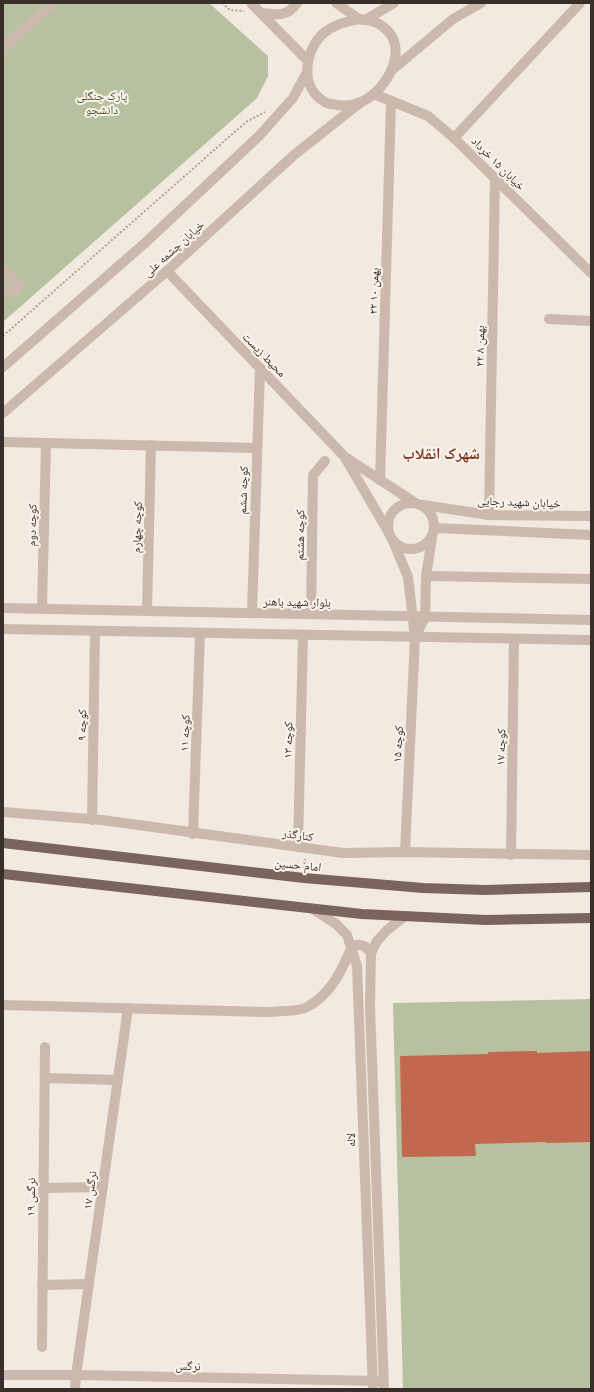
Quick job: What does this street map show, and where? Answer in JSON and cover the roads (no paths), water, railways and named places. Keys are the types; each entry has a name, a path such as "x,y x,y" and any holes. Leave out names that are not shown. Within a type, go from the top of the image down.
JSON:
{"main road":[{"name":"امام حسین","path":"3,843 304,878 423,888 485,890 591,887"},
{"path":"3,874 362,914 486,920 591,918"}],"street":[{"path":"3,48 53,3"},
{"path":"251,3 308,61"},
{"path":"262,13 278,15 293,9 297,3"},
{"path":"336,3 362,20 375,22 387,30 394,39 396,54 392,70"},
{"path":"394,3 362,20 336,25 325,32 316,41 310,52 306,65 308,82 315,95 326,103 344,106 361,102 374,94 392,70 453,19 481,3"},
{"path":"454,138 580,3"},
{"name":"خیابان چشمه علی","path":"3,367 145,243 259,136 293,98 307,72"},
{"name":"خیابان ۱۵ خرداد","path":"374,94 428,116 454,138 591,273"},
{"name":"خیابان چشمه علی","path":"3,413 167,271 294,155 361,102"},
{"name":"۲۲ بهمن ۱۰","path":"380,480 391,102"},
{"name":"۲۲ بهمن ۸","path":"489,515 495,178"},
{"path":"3,270 19,284 17,290 10,293 3,286"},
{"name":"محیط زیست","path":"167,271 344,456 418,504"},
{"path":"549,319 591,321"},
{"name":"کوچه ششم","path":"252,613 256,448 260,368"},
{"path":"3,442 256,448"},
{"name":"کوچه دوم","path":"42,609 46,442"},
{"name":"کوچه چهارم","path":"147,611 151,445"},
{"name":"محیط زیست","path":"344,456 391,537 408,577 413,616"},
{"name":"کوچه هشتم","path":"311,614 313,475 325,461"},
{"path":"415,637 425,617 426,576 434,533 434,519 430,511 418,504 405,503 396,507 388,524 391,537 400,547 409,550 418,549 426,544 434,533"},
{"name":"خیابان شهید رجایی","path":"418,504 489,515 591,516"},
{"path":"434,533 591,535"},
{"path":"426,576 591,579"},
{"name":"بلوار شهید باهنر","path":"3,608 591,620"},
{"name":"کوچه ۱۵","path":"405,852 415,637 413,616"},
{"path":"3,629 591,640"},
{"name":"کوچه ۹","path":"92,820 95,631"},
{"name":"کوچه ۱۱","path":"193,834 200,633"},
{"name":"کوچه ۱۳","path":"298,847 303,635"},
{"name":"کوچه ۱۷","path":"511,855 514,639"},
{"name":"کنارگذر","path":"3,812 92,820 343,853 405,852 511,855 591,855"},
{"name":"لاله","path":"313,909 336,924 347,935 357,966 372,1385"},
{"path":"371,953 387,930 404,916"},
{"path":"3,1005 268,1012 305,1008 320,999 331,986 352,948 357,945 368,947 371,953 370,1006 384,1385"},
{"name":"نرگس ۱۷","path":"76,1389 76,1375 128,1008"},
{"name":"نرگس ۱۹","path":"42,1347 45,1047"},
{"path":"44,1078 118,1080"},
{"path":"43,1188 103,1187"},
{"path":"42,1285 89,1284"},
{"name":"نرگس","path":"3,1376 76,1375 384,1385"}],"district":[{"name":"شهرک انقلاب","path":"441,452"}],"park label":[{"name":"پارک جنگلی دانشجو","path":"102,102"}]}
